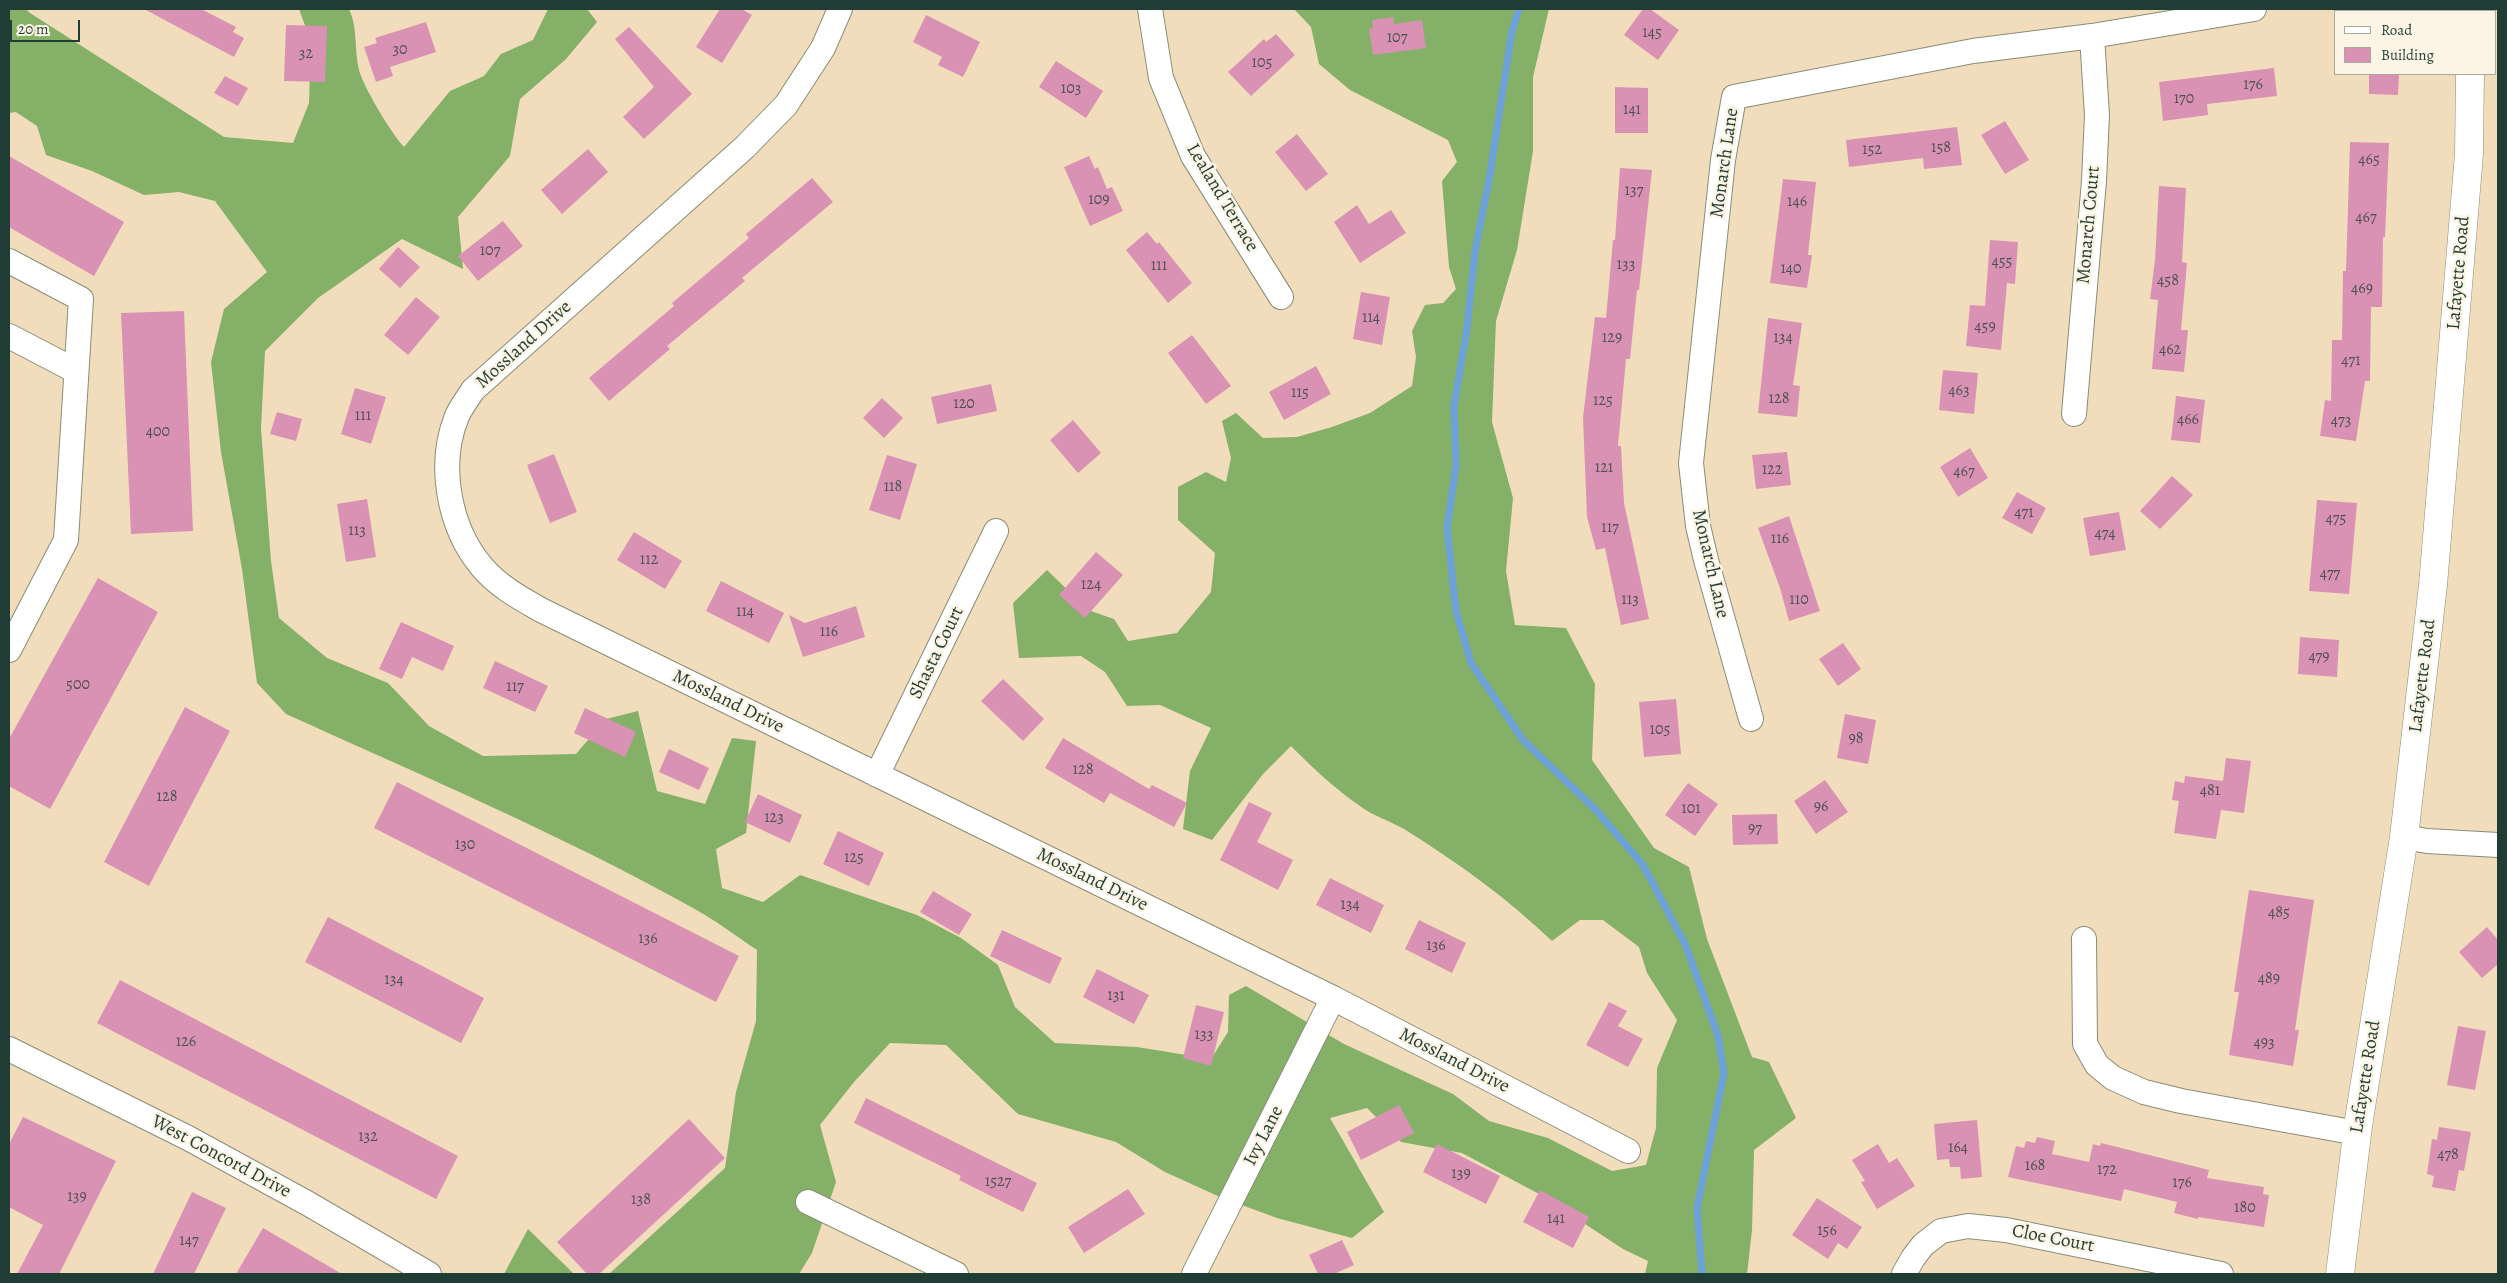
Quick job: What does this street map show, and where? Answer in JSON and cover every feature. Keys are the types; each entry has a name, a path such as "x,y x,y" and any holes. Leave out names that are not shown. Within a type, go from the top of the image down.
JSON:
{"main road":[{"name":"Lafayette Road","path":"2340,1274 2357,1133 2404,837 2433,585 2469,154 2470,75"}],"street":[{"name":"Mossland Drive","path":"840,9 823,48 786,105 745,147 474,390 457,416 448,456 449,494 459,532 482,568 507,590 540,610 1333,998 1628,1151"},
{"name":"Lealand Terrace","path":"1150,9 1161,78 1193,156 1282,297"},
{"name":"Monarch Lane","path":"1750,719 1698,526 1691,463 1723,160 1734,97 1973,51 2092,36 2254,9"},
{"name":"Monarch Court","path":"2074,414 2094,181 2097,115 2092,36"},
{"path":"9,260 81,299 66,540 9,650"},
{"path":"9,336 76,371"},
{"name":"Shasta Court","path":"877,775 996,531"},
{"path":"2404,837 2427,841 2498,845"},
{"path":"2084,939 2084,1044 2097,1065 2113,1078 2144,1092 2181,1101 2357,1133"},
{"name":"Ivy Lane","path":"1194,1274 1333,998"},
{"name":"West Concord Drive","path":"9,1049 188,1138 307,1202 429,1274"},
{"path":"808,1202 956,1274"},
{"name":"Cloe Court","path":"1904,1274 1912,1258 1941,1231 1968,1226 2006,1230 2221,1274"}],"green space":[{"path":"9,9 26,9 224,137 293,143 309,103 311,42 299,9 349,9 354,24 359,70 362,78 378,110 404,147 450,91 484,76 501,54 533,40 548,9 587,9 597,22 566,59 520,99 510,156 458,217 463,269 402,239 318,298 265,351 261,428 271,561 279,618 327,658 388,683 429,726 483,756 576,754 606,719 638,711 657,791 705,804 732,738 756,741 746,833 716,849 722,888 763,902 800,875 917,915 961,938 998,965 1015,1007 1055,1043 1137,1047 1211,1059 1228,1032 1229,995 1246,986 1344,1044 1453,1094 1489,1121 1548,1138 1612,1171 1646,1165 1656,1128 1657,1068 1677,1020 1647,973 1639,947 1603,920 1580,920 1552,941 1499,895 1443,854 1404,829 1370,813 1351,799 1324,778 1291,746 1263,774 1212,840 1183,829 1190,771 1211,728 1160,705 1127,706 1105,672 1081,656 1019,658 1013,603 1047,570 1088,610 1114,619 1128,641 1177,633 1211,592 1215,553 1178,520 1178,487 1206,472 1226,482 1231,458 1222,421 1236,413 1263,438 1297,437 1370,413 1412,386 1416,357 1412,331 1425,305 1443,303 1456,289 1449,267 1442,181 1457,162 1448,140 1350,90 1319,64 1311,27 1294,9 1549,9 1533,77 1533,151 1517,250 1496,321 1492,422 1513,498 1506,571 1515,625 1566,628 1595,684 1592,760 1654,848 1689,867 1707,939 1752,1057 1769,1062 1796,1118 1754,1150 1752,1230 1747,1274 1645,1274 1648,1261 1623,1249 1541,1195 1462,1153 1401,1142 1367,1108 1330,1118 1384,1212 1352,1238 1277,1218 1220,1197 1165,1172 1116,1142 1018,1114 946,1045 890,1043 854,1082 820,1125 836,1182 812,1253 799,1274 609,1274 725,1168 736,1092 756,1021 757,950 701,913 644,881 492,807 286,714 257,683 242,569 221,452 211,362 224,309 267,272 215,201 179,192 144,195 92,171 46,155 37,126 16,112 9,113"},
{"path":"528,1229 574,1274 504,1274"}],"building":[{"path":"144,9 201,9 236,27 233,32 244,38 234,57"},
{"path":"720,9 742,9 752,15 722,63 696,47"},
{"path":"1643,9 1650,9 1679,30 1658,60 1624,35"},
{"path":"926,15 980,42 963,77 938,65 942,57 913,42"},
{"path":"1393,17 1394,24 1422,20 1426,48 1373,55 1369,29 1373,28 1372,20"},
{"path":"426,22 436,52 390,67 393,76 376,82 364,47 377,43 375,38"},
{"path":"286,25 327,26 325,82 284,81"},
{"path":"629,27 692,94 644,139 623,117 654,87 615,39"},
{"path":"1276,34 1295,55 1251,96 1228,72 1264,39 1266,42"},
{"path":"1056,61 1103,91 1086,118 1039,87"},
{"path":"2274,68 2277,96 2207,104 2208,115 2163,121 2159,82"},
{"path":"2369,75 2399,75 2398,95 2369,94"},
{"path":"225,76 248,88 238,106 214,93"},
{"path":"1615,87 1648,88 1648,133 1615,133"},
{"path":"2005,121 2029,160 2005,174 1981,135"},
{"path":"1957,127 1962,165 1924,169 1923,158 1849,167 1846,140"},
{"path":"1297,134 1328,174 1306,191 1275,152"},
{"path":"2350,142 2389,143 2385,237 2383,237 2382,307 2371,307 2370,381 2365,381 2356,441 2320,436 2325,400 2331,401 2332,340 2342,340 2343,271 2346,271"},
{"path":"588,149 608,172 562,214 541,190"},
{"path":"9,156 124,222 94,276 9,227"},
{"path":"1089,156 1095,169 1098,167 1107,189 1112,187 1123,211 1090,226 1064,167"},
{"path":"1620,168 1652,170 1630,359 1626,359 1618,446 1621,446 1624,503 1649,619 1621,625 1605,548 1596,550 1587,517 1583,417 1595,317 1606,318 1613,240 1615,240"},
{"path":"812,178 833,202 742,278 745,281 667,346 670,349 609,401 589,378 674,306 672,303 749,238 746,234"},
{"path":"1783,179 1816,182 1808,255 1812,255 1807,288 1770,283"},
{"path":"2159,186 2186,188 2182,262 2187,263 2181,330 2188,330 2184,372 2152,369 2158,300 2150,299 2155,260"},
{"path":"1357,205 1369,224 1391,210 1406,233 1360,263 1334,222"},
{"path":"503,221 523,246 478,281 458,256"},
{"path":"1147,232 1157,244 1159,242 1192,283 1168,303 1126,250"},
{"path":"1990,240 2018,242 2015,284 2007,283 2001,350 1966,346 1970,305 1985,306"},
{"path":"398,247 420,267 400,288 379,269"},
{"path":"1361,292 1390,297 1382,345 1353,339"},
{"path":"416,297 440,317 408,355 384,335"},
{"path":"184,311 193,531 131,534 121,313"},
{"path":"1768,318 1802,323 1793,385 1800,386 1797,417 1758,413"},
{"path":"1192,335 1231,386 1206,404 1168,353"},
{"path":"1316,366 1331,394 1284,420 1269,392"},
{"path":"1943,370 1978,373 1974,414 1939,410"},
{"path":"991,384 997,411 937,424 931,397"},
{"path":"355,388 386,397 371,444 341,434"},
{"path":"2176,396 2205,400 2200,443 2171,440"},
{"path":"882,398 903,418 884,438 863,418"},
{"path":"277,412 302,419 296,441 270,434"},
{"path":"1073,420 1101,453 1078,473 1050,440"},
{"path":"1970,448 1988,478 1958,497 1940,467"},
{"path":"1787,452 1791,485 1756,489 1752,455"},
{"path":"554,454 577,512 550,523 527,465"},
{"path":"887,455 917,464 900,520 869,510"},
{"path":"2172,476 2193,495 2160,529 2140,511"},
{"path":"2017,492 2046,508 2032,534 2002,518"},
{"path":"367,499 376,557 346,562 337,504"},
{"path":"2317,500 2357,503 2349,594 2309,591"},
{"path":"2119,512 2126,550 2090,556 2083,518"},
{"path":"1789,516 1820,611 1789,621 1780,588 1758,528"},
{"path":"634,532 682,561 665,589 617,560"},
{"path":"1096,552 1123,575 1085,618 1059,595"},
{"path":"98,578 158,612 50,809 9,786 9,739"},
{"path":"721,581 784,613 769,643 706,611"},
{"path":"856,606 865,637 803,657 789,615 805,623"},
{"path":"401,622 454,646 443,671 412,657 402,679 379,669"},
{"path":"2300,637 2339,640 2337,677 2298,674"},
{"path":"1843,643 1861,669 1838,686 1819,659"},
{"path":"495,661 548,686 535,712 483,688"},
{"path":"1003,679 1044,719 1023,741 981,701"},
{"path":"1676,699 1681,754 1644,757 1639,702"},
{"path":"185,707 230,731 149,886 104,862"},
{"path":"585,708 636,732 625,757 574,733"},
{"path":"1845,714 1876,720 1868,764 1837,758"},
{"path":"1063,738 1149,789 1152,785 1187,803 1174,827 1110,793 1104,803 1045,768"},
{"path":"669,749 709,768 699,790 659,772"},
{"path":"2226,758 2251,761 2244,813 2221,810 2216,839 2174,833 2179,801 2172,800 2175,781 2184,783 2185,776 2223,781"},
{"path":"1825,780 1848,812 1816,834 1794,801"},
{"path":"397,782 739,956 716,1002 374,828"},
{"path":"1688,783 1718,804 1695,836 1665,815"},
{"path":"758,794 802,815 790,843 745,822"},
{"path":"1249,802 1272,813 1257,842 1293,860 1278,890 1220,860"},
{"path":"1777,814 1778,844 1733,845 1732,815"},
{"path":"838,831 884,853 869,886 823,864"},
{"path":"1330,878 1384,905 1371,933 1316,905"},
{"path":"2249,890 2314,900 2295,1030 2299,1030 2293,1066 2229,1055 2239,992 2234,992"},
{"path":"933,891 972,914 959,935 920,912"},
{"path":"328,917 484,998 461,1043 305,962"},
{"path":"1419,920 1466,943 1452,973 1405,949"},
{"path":"2487,927 2498,940 2498,964 2482,978 2459,952"},
{"path":"1002,930 1062,958 1050,984 990,956"},
{"path":"1097,969 1149,995 1134,1024 1083,997"},
{"path":"120,980 458,1156 436,1199 97,1023"},
{"path":"1609,1002 1627,1011 1618,1026 1643,1039 1628,1067 1586,1045"},
{"path":"1196,1005 1224,1012 1211,1066 1183,1058"},
{"path":"2458,1026 2486,1031 2475,1090 2447,1085"},
{"path":"866,1098 1037,1183 1023,1212 959,1180 961,1176 854,1123"},
{"path":"1399,1105 1414,1133 1361,1160 1347,1132"},
{"path":"23,1117 116,1161 59,1274 17,1274 43,1225 9,1207 9,1144"},
{"path":"689,1119 725,1158 599,1274 587,1274 557,1242"},
{"path":"1977,1120 1982,1177 1961,1179 1960,1167 1950,1167 1949,1159 1937,1160 1934,1124"},
{"path":"2439,1127 2471,1132 2464,1171 2459,1170 2455,1191 2432,1187 2434,1176 2427,1174 2432,1139 2437,1140"},
{"path":"2037,1137 2055,1141 2052,1154 2089,1162 2093,1144 2100,1146 2101,1143 2209,1170 2207,1178 2264,1187 2263,1194 2269,1195 2264,1227 2198,1217 2198,1219 2174,1213 2177,1202 2124,1189 2121,1201 2008,1177 2016,1146 2024,1148 2026,1141 2035,1143"},
{"path":"1437,1144 1500,1176 1486,1204 1423,1172"},
{"path":"1878,1144 1889,1163 1897,1158 1915,1186 1877,1209 1861,1182 1865,1181 1852,1160"},
{"path":"1128,1189 1145,1214 1084,1253 1068,1227"},
{"path":"1540,1190 1589,1217 1573,1248 1523,1222"},
{"path":"192,1192 226,1208 194,1274 153,1274"},
{"path":"1817,1198 1862,1227 1847,1249 1838,1243 1828,1259 1792,1235"},
{"path":"263,1228 342,1274 236,1274"},
{"path":"1342,1240 1354,1265 1334,1274 1318,1274 1309,1255"}],"waterway":[{"path":"1519,9 1512,31 1489,180 1475,251 1467,328 1454,406 1456,466 1447,528 1456,611 1471,663 1523,740 1596,810 1643,865 1686,946 1718,1036 1724,1073 1697,1208 1702,1274"}]}
